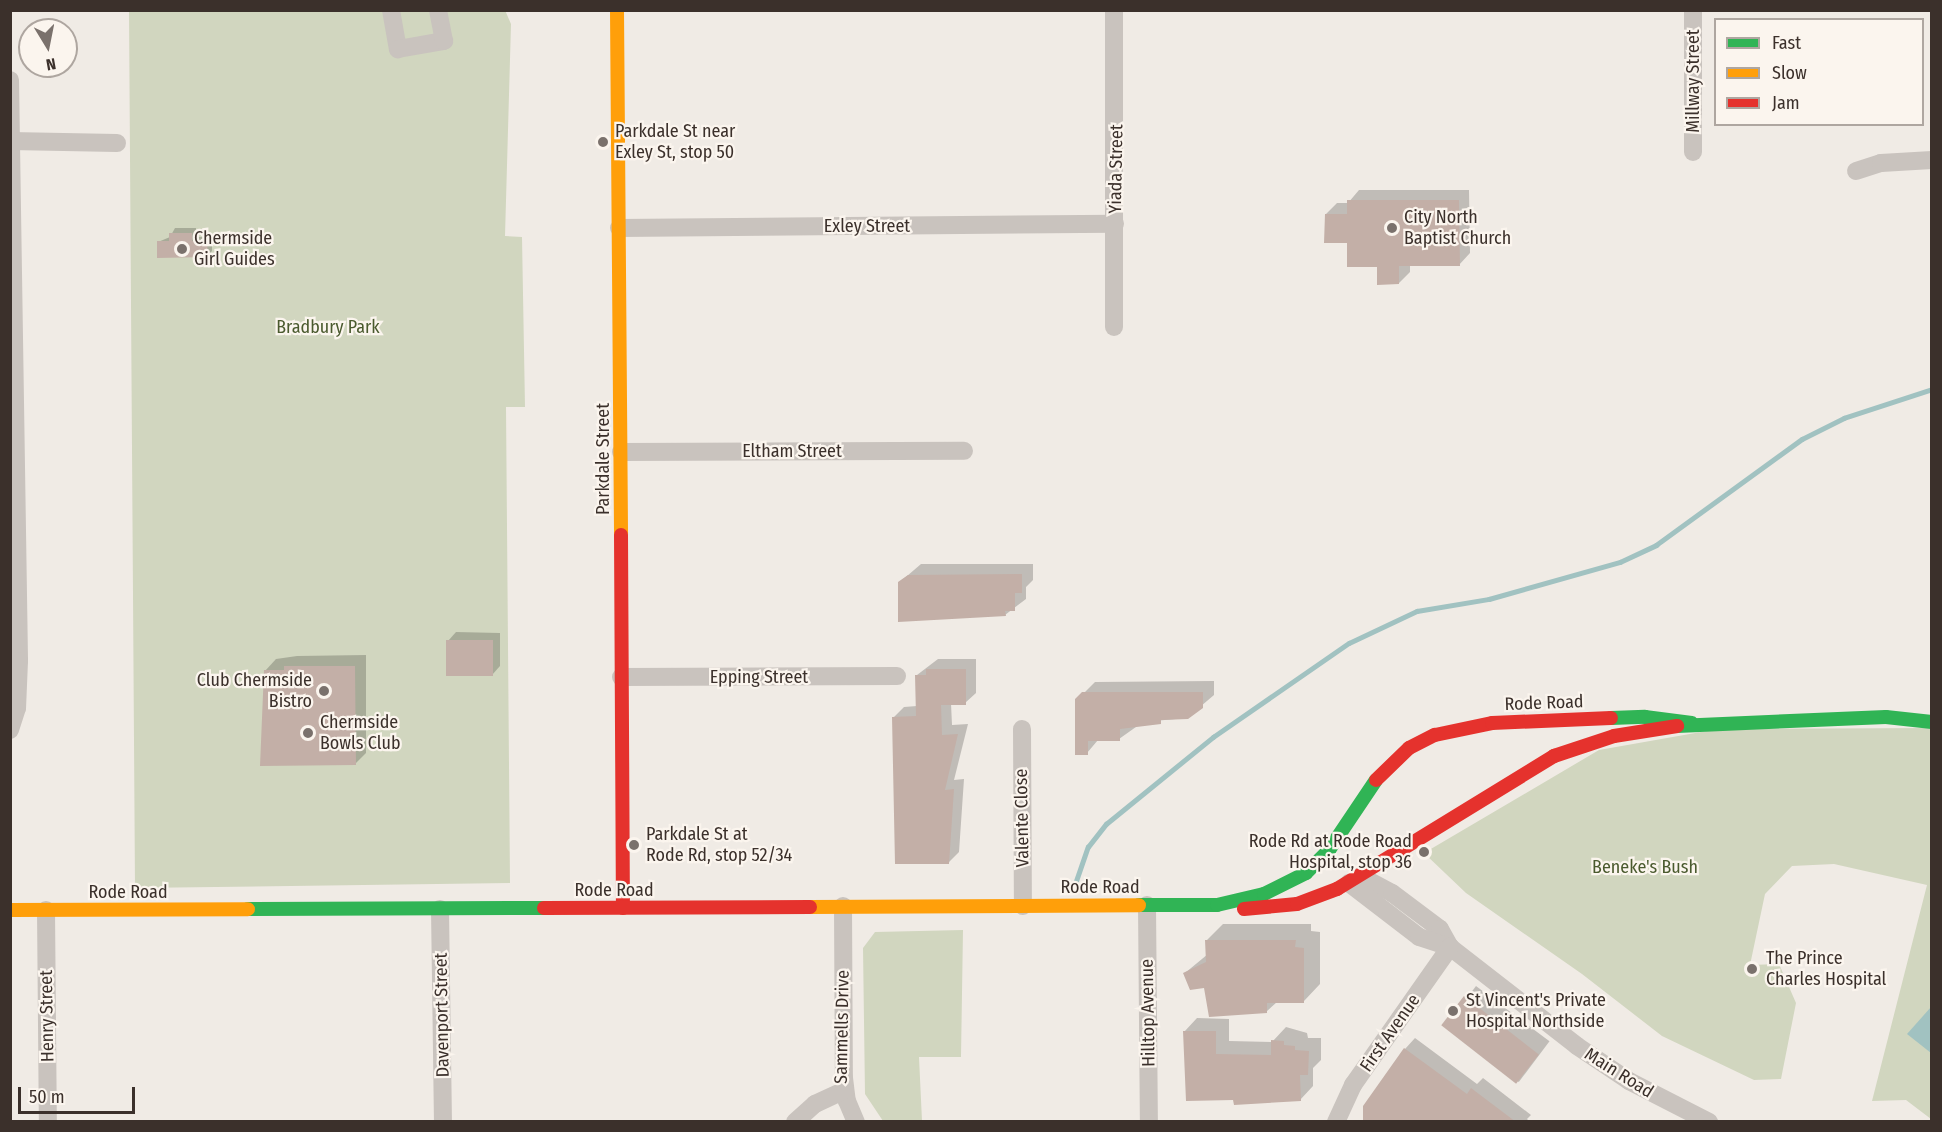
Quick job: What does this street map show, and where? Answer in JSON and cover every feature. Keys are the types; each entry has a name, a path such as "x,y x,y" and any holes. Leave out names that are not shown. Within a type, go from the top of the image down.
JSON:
{"main road":[{"name":"Parkdale Street","path":"617,10 623,908"},
{"name":"Rode Road","path":"1886,717 1932,707"},
{"name":"Rode Road","path":"1217,905 1264,894 1294,881 1316,865 1378,778 1409,748 1455,728 1492,723 1645,717 1692,723"},
{"name":"Rode Road","path":"10,910 1147,905 1217,905 1247,910 1278,908 1305,902 1348,871 1395,855 1554,756 1614,736 1692,723 1886,717 1932,722"},
{"path":"1264,894 1348,871 1353,814"}],"street":[{"path":"391,10 398,49 444,41 438,10"},
{"name":"Yiada Street","path":"1114,10 1114,327"},
{"name":"Millway Street","path":"1693,10 1694,152"},
{"path":"10,80 17,708 10,730"},
{"path":"11,141 117,143"},
{"path":"1856,171 1897,160 1932,160"},
{"name":"Exley Street","path":"619,228 1115,224"},
{"name":"Eltham Street","path":"621,452 964,451"},
{"name":"Epping Street","path":"621,678 897,676"},
{"name":"Valente Close","path":"1022,729 1023,906"},
{"path":"1395,855 1391,878 1398,897"},
{"name":"Main Road","path":"1348,871 1398,897 1440,929 1450,947"},
{"name":"Main Road","path":"1348,871 1419,937 1450,947 1577,1046 1650,1094 1709,1122"},
{"name":"Hilltop Avenue","path":"1147,905 1149,1122"},
{"name":"Sammells Drive","path":"795,1122 815,1104 845,1090 843,906"},
{"name":"Davenport Street","path":"440,909 443,1122"},
{"name":"Henry Street","path":"46,910 48,1122"},
{"name":"First Avenue","path":"1336,1122 1353,1085 1450,947"},
{"path":"845,1090 855,1122"}],"green space":[{"name":"Bradbury Park","path":"505,10 511,24 505,236 522,237 525,407 506,407 510,883 135,888 129,11"},
{"name":"Beneke's Bush","path":"1931,728 1931,1119 1906,1100 1872,1101 1927,885 1834,864 1792,866 1765,894 1750,965 1779,964 1796,1003 1781,1079 1754,1080 1662,1036 1582,974 1466,893 1424,853 1599,750 1718,729"},
{"path":"963,930 961,1057 919,1057 922,1121 883,1121 865,1094 863,948 875,932"}],"water":[{"path":"1931,1007 1931,1053 1907,1034"}],"building":[{"name":"City North Baptist Church","path":"1347,200 1459,200 1460,266 1399,266 1399,284 1377,285 1377,267 1347,267 1347,243 1324,243 1325,214 1347,214"},
{"name":"Chermside Girl Guides","path":"169,233 192,233 192,241 207,241 208,257 157,258 157,241 169,241"},
{"path":"1022,574 1022,593 1015,593 1015,611 1005,611 1006,616 898,622 898,582 908,575"},
{"path":"446,640 493,640 493,676 446,676"},
{"name":"Chermside Bowls Club","path":"284,666 355,666 356,765 260,766 264,670 284,670"},
{"path":"926,669 966,669 966,705 941,705 942,735 958,734 945,790 954,789 949,864 895,864 892,717 916,716 915,675 926,675"},
{"path":"1082,692 1203,692 1203,708 1188,719 1161,720 1161,724 1120,729 1120,741 1088,741 1088,755 1075,755 1075,699"},
{"path":"1205,940 1296,940 1295,947 1304,948 1304,1003 1267,1003 1267,1013 1209,1017 1204,988 1190,990 1183,973 1206,962"},
{"path":"1464,996 1539,1054 1516,1084 1441,1025"},
{"path":"1183,1031 1216,1031 1216,1054 1271,1055 1271,1040 1284,1041 1284,1045 1295,1046 1295,1050 1309,1051 1308,1075 1300,1075 1301,1101 1234,1105 1233,1100 1186,1101"},
{"path":"1404,1048 1467,1094 1471,1088 1516,1122 1363,1122 1363,1106"}],"waterway":[{"path":"1076,881 1088,847 1106,824 1213,737 1349,643 1417,611 1489,599 1620,562 1656,545 1802,439 1844,418 1932,389"}],"traffic: fast":[{"path":"1611,718 1645,717 1692,723"},
{"path":"1677,726 1886,717 1932,722"},
{"path":"1139,905 1217,905 1264,894 1306,873 1329,850 1376,780"},
{"path":"248,909 544,908"}],"traffic: slow":[{"path":"617,10 621,535"},
{"path":"810,907 1139,905"},
{"path":"10,910 248,909"}],"traffic: jam":[{"path":"621,535 623,908"},
{"path":"1376,780 1409,748 1435,735 1492,723 1611,718"},
{"path":"1244,909 1297,904 1337,889 1554,756 1614,736 1677,726"},
{"path":"544,908 810,907"}],"place":[{"name":"Parkdale St near Exley St, stop 50","path":"603,142"},
{"name":"City North Baptist Church","path":"1392,228"},
{"name":"Chermside Girl Guides","path":"182,249"},
{"name":"Club Chermside Bistro","path":"324,691"},
{"name":"Chermside Bowls Club","path":"308,733"},
{"name":"Parkdale St at Rode Rd, stop 52/34","path":"634,845"},
{"name":"Rode Rd at Rode Road Hospital, stop 36","path":"1424,852"},
{"name":"The Prince Charles Hospital","path":"1752,969"},
{"name":"St Vincent's Private Hospital Northside","path":"1453,1011"}]}
